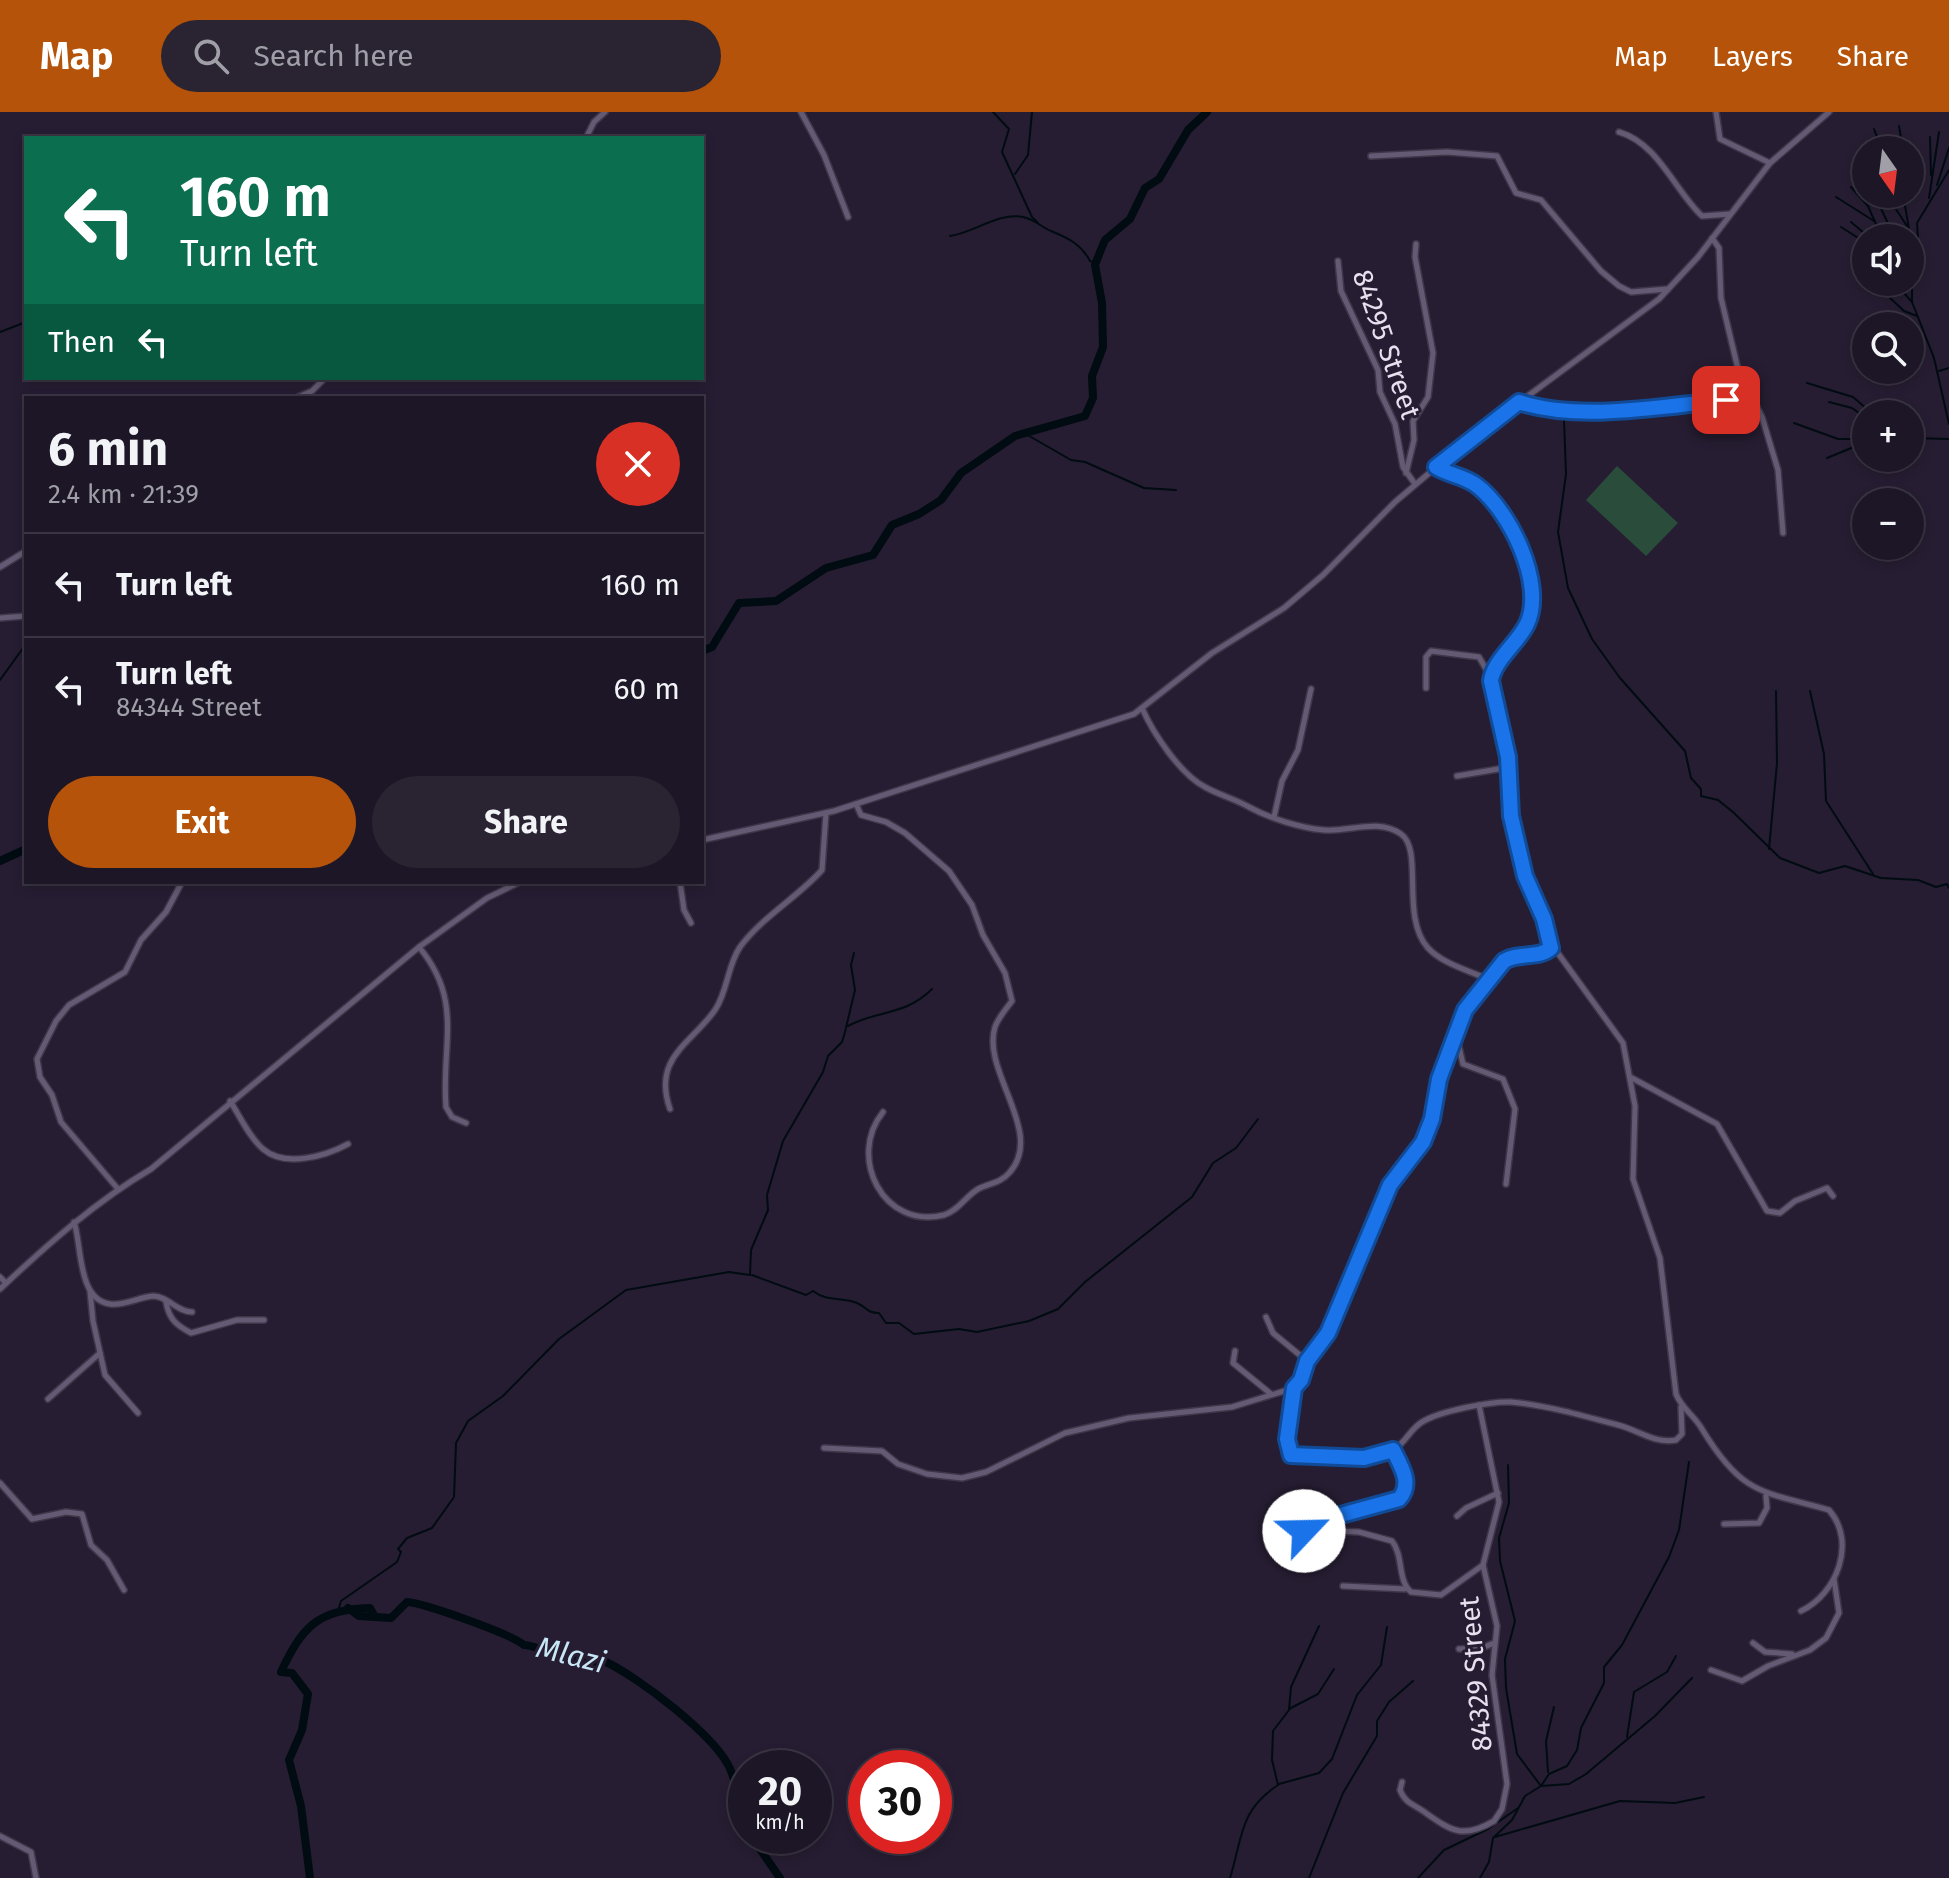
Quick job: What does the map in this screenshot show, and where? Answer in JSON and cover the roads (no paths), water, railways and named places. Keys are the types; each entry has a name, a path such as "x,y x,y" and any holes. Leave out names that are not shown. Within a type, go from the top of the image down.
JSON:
{"street":[{"path":"587,136 594,122 605,112"},
{"path":"801,112 824,155 848,217"},
{"path":"1716,112 1720,139 1770,163"},
{"path":"704,840 856,804 1123,718 1142,708 1223,645 1284,608 1415,484 1669,289 1770,163 1829,112"},
{"path":"1619,132 1631,138 1668,172 1702,216 1731,214"},
{"path":"1371,156 1447,152 1497,156 1514,190 1523,197 1541,200 1601,271 1619,286 1631,292 1669,289"},
{"path":"1712,238 1719,248 1721,298 1744,382 1762,417 1782,487 1783,533"},
{"path":"1415,484 1405,474 1414,440 1413,421 1428,397 1433,353 1415,257 1416,244"},
{"name":"84295 Street","path":"1338,261 1341,291 1378,370 1380,392 1397,431 1405,474"},
{"path":"301,396 312,391 323,380"},
{"path":"1739,398 1744,382"},
{"path":"1519,402 1546,410 1645,410 1752,396"},
{"path":"1436,467 1480,488 1513,529 1523,548 1531,606 1529,619 1491,677"},
{"path":"0,567 24,552"},
{"path":"0,618 24,616"},
{"path":"1426,688 1426,654 1431,651 1479,657 1491,677 1510,767 1511,816 1525,876 1551,941 1596,1011 1616,1031 1631,1077 1635,1121 1633,1179 1660,1258 1681,1406 1682,1434 1676,1440 1666,1442 1620,1425 1511,1402 1479,1405 1424,1420 1393,1450 1364,1458 1291,1455 1287,1439 1294,1388 1301,1380 1307,1361 1328,1333 1390,1185 1423,1142 1455,1033 1465,1010 1487,979 1512,956 1548,951 1551,941"},
{"path":"1274,817 1282,781 1298,750 1311,689"},
{"path":"1142,708 1152,730 1195,781 1255,812 1320,830 1374,826 1400,834 1411,847 1411,905 1424,942 1436,955 1487,979"},
{"path":"1457,776 1510,767"},
{"path":"856,804 861,815 893,825 946,868 972,905 983,935 1005,973 1012,1001 994,1031 1003,1087 1020,1123 1019,1155 1007,1176 978,1189 953,1211 941,1216 907,1215 882,1198 867,1151 871,1131 883,1112"},
{"path":"670,1109 666,1098 666,1072 684,1042 706,1023 719,1004 739,948 822,870 826,813"},
{"path":"118,1189 61,1122 52,1095 40,1077 37,1059 56,1021 69,1005 125,972 141,940 166,912 181,884"},
{"path":"0,1289 74,1222 151,1169 419,947 487,898 516,884"},
{"path":"680,884 684,910 691,923"},
{"path":"419,947 431,962 446,995 446,1107 452,1117 466,1123"},
{"path":"1455,1033 1463,1064 1503,1079 1514,1100 1506,1184"},
{"path":"1631,1077 1717,1124 1767,1211 1780,1213 1795,1201 1827,1188 1833,1196"},
{"path":"230,1101 257,1141 273,1154 290,1158 327,1155 348,1144"},
{"path":"74,1222 105,1375 138,1413"},
{"path":"0,1277 6,1283"},
{"path":"90,1290 110,1304 152,1296 184,1312 192,1312"},
{"path":"166,1301 168,1315 177,1326 191,1333 229,1322 264,1320"},
{"path":"1266,1317 1273,1333 1307,1361"},
{"path":"1235,1351 1233,1363 1271,1394"},
{"path":"48,1399 101,1352"},
{"path":"824,1448 882,1451 898,1464 927,1474 962,1478 986,1472 1065,1433 1129,1418 1232,1407 1294,1388"},
{"name":"84329 Street","path":"1402,1782 1400,1790 1406,1801 1436,1823 1459,1832 1488,1825 1499,1816 1506,1792 1492,1675 1497,1626 1483,1565 1496,1518 1498,1493 1479,1405"},
{"path":"1681,1406 1694,1417 1729,1469 1766,1495 1832,1512 1844,1547 1834,1578 1812,1605 1801,1611"},
{"path":"1305,1535 1308,1524 1403,1496 1406,1481 1393,1450"},
{"path":"0,1483 32,1519 66,1512 82,1514 91,1545 107,1560 124,1590"},
{"path":"1457,1516 1466,1508 1498,1493"},
{"path":"1724,1524 1759,1523 1767,1508 1766,1495"},
{"path":"1335,1517 1331,1525 1335,1531 1359,1532 1392,1541 1401,1559 1406,1589"},
{"path":"1343,1586 1406,1589 1441,1595 1466,1581 1483,1565"},
{"path":"1711,1670 1742,1681 1823,1642 1837,1618 1834,1578"},
{"path":"1459,1649 1486,1647 1495,1642"},
{"path":"1753,1643 1765,1652 1797,1655"},
{"path":"0,1836 31,1852 36,1878"}],"waterway":[{"path":"993,112 1009,129 1002,152 1032,217 1038,223"},
{"path":"1015,174 1028,155 1032,112"},
{"path":"704,650 712,647 739,603 776,601 826,568 873,555 892,525 919,514 941,500 961,473 1015,436 1085,416 1093,398 1092,376 1103,347 1102,303 1095,265 1100,252 1105,240 1130,219 1145,188 1159,179 1188,130 1207,112"},
{"path":"1899,126 1901,136"},
{"path":"1874,129 1877,136"},
{"path":"1929,198 1939,132"},
{"path":"1930,137 1931,175"},
{"path":"1937,185 1949,148"},
{"path":"1949,170 1917,223 1920,270 1912,283 1912,302 1934,358 1949,424"},
{"path":"1851,187 1868,206 1876,224"},
{"path":"1836,197 1874,221"},
{"path":"1881,208 1888,224"},
{"path":"1895,208 1906,224"},
{"path":"1905,208 1908,224"},
{"path":"950,236 1004,217 1023,217 1074,242 1090,261 1096,263"},
{"path":"1841,227 1852,234"},
{"path":"1888,296 1907,312"},
{"path":"1907,296 1912,302"},
{"path":"0,332 24,323"},
{"path":"1939,371 1949,368"},
{"path":"1807,383 1856,400"},
{"path":"1829,402 1852,408"},
{"path":"1564,420 1566,474 1558,532 1568,588 1592,639 1620,678 1685,751 1691,778 1701,789 1701,796 1718,800 1780,858 1819,873 1845,866 1881,878 1918,880 1936,887 1947,884 1949,888"},
{"path":"1794,423 1838,439 1852,439"},
{"path":"1024,433 1071,460 1085,462 1144,488 1176,490"},
{"path":"1924,438 1949,439"},
{"path":"1827,458 1852,448"},
{"path":"0,680 24,647"},
{"path":"1769,849 1777,763 1776,691"},
{"path":"1810,691 1824,754 1826,801 1873,874"},
{"path":"0,861 24,850"},
{"path":"338,1611 341,1601 397,1562 401,1552 398,1549 407,1538 432,1528 454,1497 456,1443 468,1421 503,1396 559,1339 626,1290 729,1272 750,1275 751,1250 768,1210 767,1195 783,1141 823,1072 828,1056 842,1042 855,990 851,965 854,953"},
{"path":"848,1026 912,1004 932,989"},
{"path":"752,1275 806,1295 813,1291 824,1297 857,1303 879,1313 886,1323 899,1323 914,1334 959,1329 977,1332 1029,1321 1058,1309 1085,1282 1192,1197 1213,1163 1236,1148 1258,1119"},
{"path":"1480,1878 1489,1862 1493,1838 1512,1820 1525,1796 1541,1786 1549,1774 1567,1766 1577,1750 1581,1728 1604,1683 1604,1667 1622,1645 1669,1557 1679,1530 1689,1462"},
{"path":"1508,1465 1509,1503 1499,1538 1500,1561 1515,1621 1505,1659 1506,1688 1517,1754 1541,1786 1569,1784 1586,1774 1655,1716 1692,1678"},
{"name":"Mlazi","path":"310,1878 301,1806 289,1760 302,1730 308,1694 292,1673 281,1672 305,1632 337,1612 370,1608 375,1617 391,1618 407,1602 448,1613 524,1645 596,1667 604,1661 636,1680 694,1725 728,1766"},
{"name":"Mlazi","path":"348,1608 359,1616 375,1617"},
{"path":"1230,1878 1249,1815 1278,1785 1272,1760 1273,1731 1289,1710 1291,1687 1319,1626"},
{"path":"1279,1784 1319,1773 1332,1759 1357,1695 1381,1665 1387,1627"},
{"path":"1627,1737 1634,1692 1667,1672 1676,1656"},
{"path":"1289,1709 1318,1694 1334,1669"},
{"path":"1309,1878 1343,1793 1377,1736 1377,1721 1389,1702 1413,1681"},
{"path":"1548,1772 1546,1741 1554,1707"},
{"path":"1495,1837 1620,1801 1675,1803 1704,1797"},
{"path":"1418,1878 1444,1850 1488,1829 1518,1808"},
{"name":"Mlazi","path":"763,1854 780,1878"}]}
